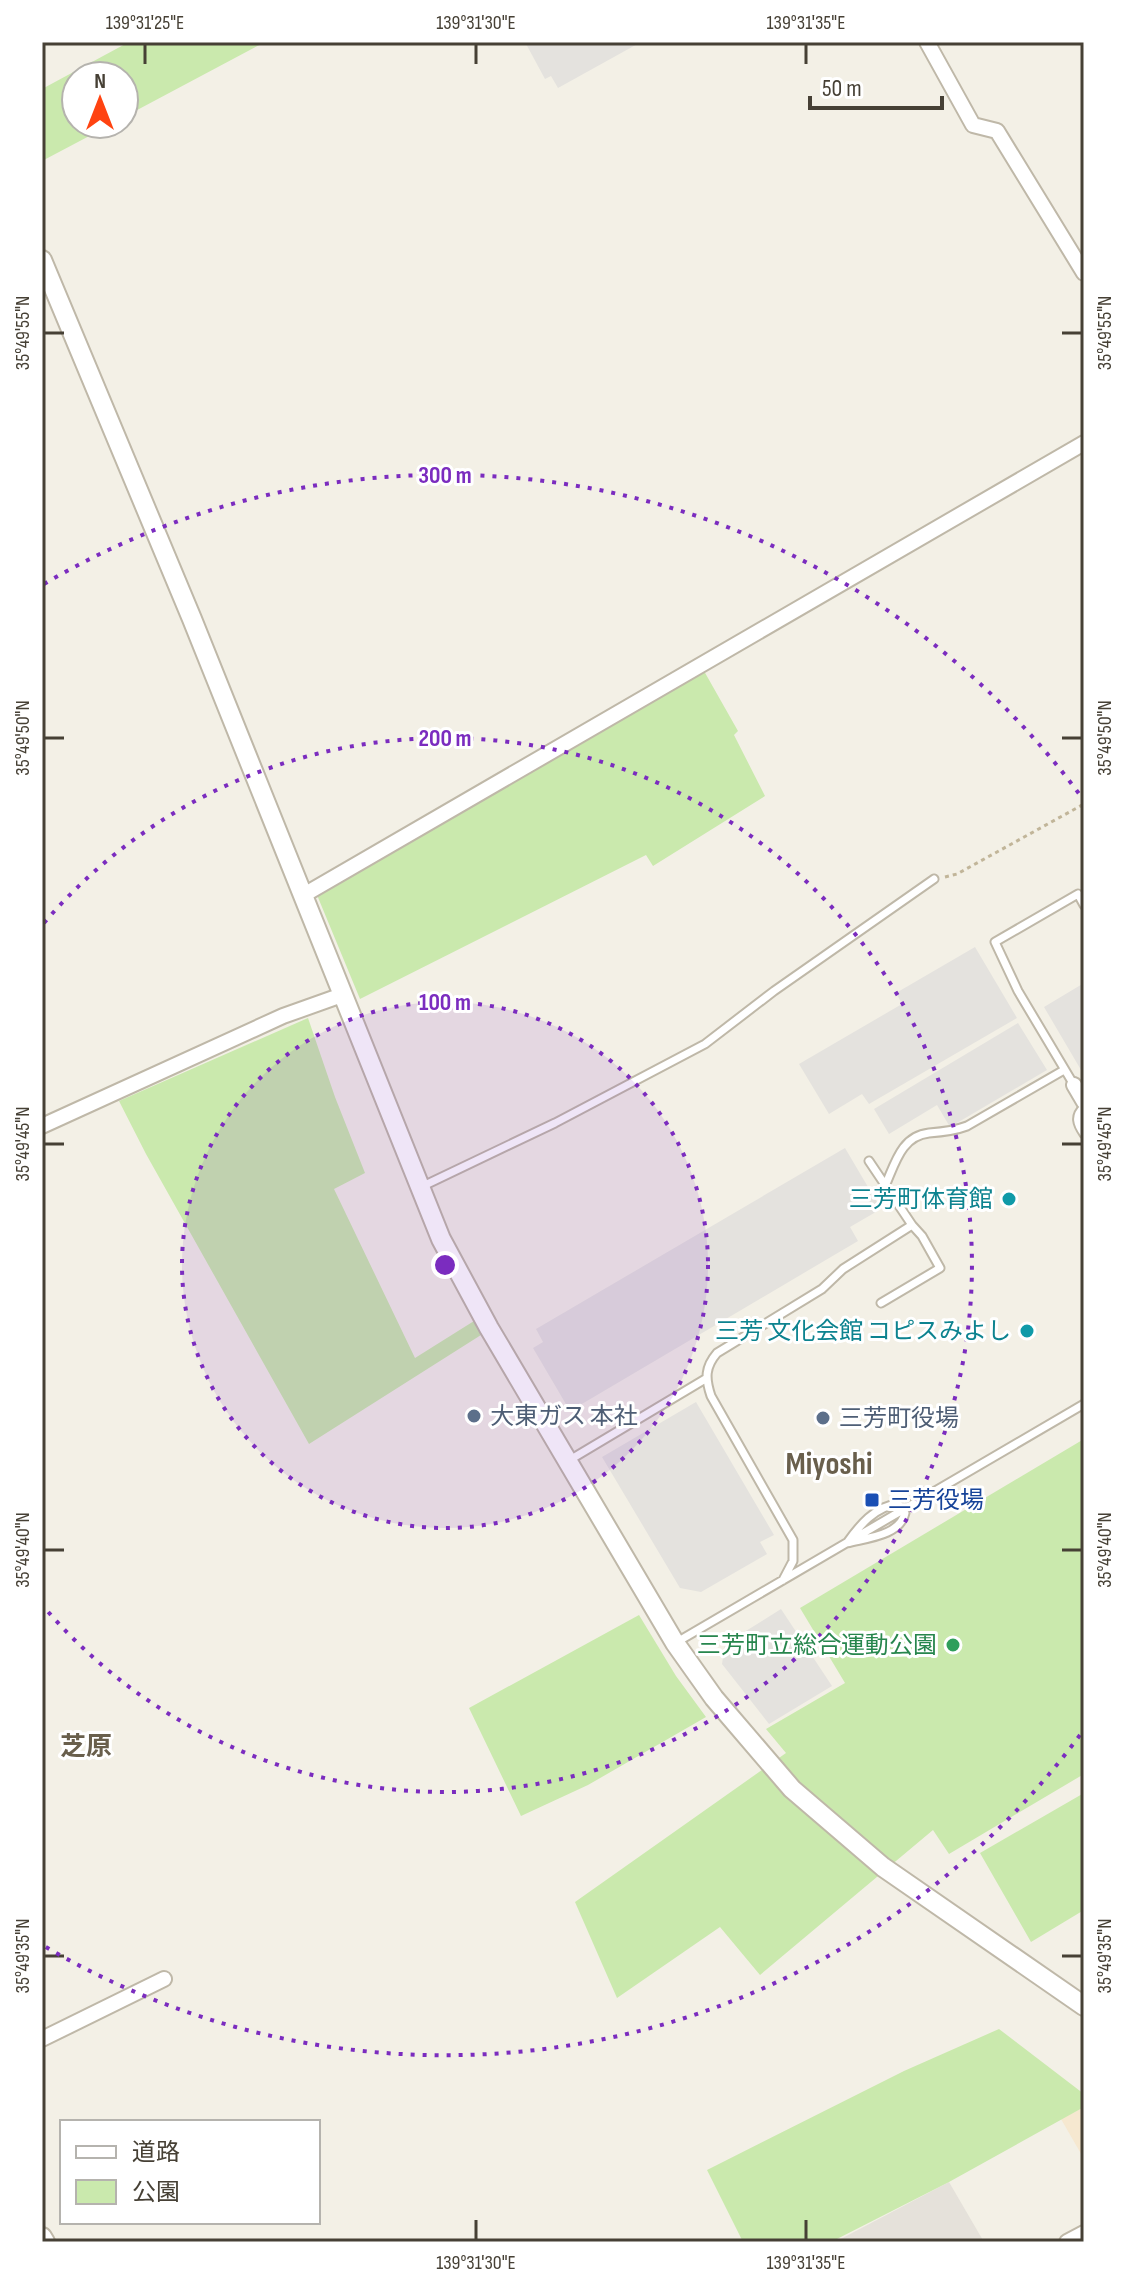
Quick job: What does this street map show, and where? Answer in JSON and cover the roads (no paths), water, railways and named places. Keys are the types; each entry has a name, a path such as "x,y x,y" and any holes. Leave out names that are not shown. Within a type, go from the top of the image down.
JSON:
{"street":[{"path":"927,42 973,125 997,131 1084,273"},
{"path":"42,260 192,619 441,1239 489,1328 675,1643 714,1698 792,1789 883,1867 1084,2006"},
{"path":"302,896 1084,443"},
{"path":"42,1126 283,1016 342,995"},
{"path":"1074,1085 1084,1104"},
{"path":"42,2039 164,1979"},
{"path":"1067,2242 1084,2233"}],"lane":[{"path":"419,1187 555,1123 705,1044 774,991 934,879"},
{"path":"1074,1085 1018,991 995,942 1078,894 1084,905"},
{"path":"885,1186 904,1146 910,1140 918,1135 952,1132 967,1126 1064,1070"},
{"path":"1084,1104 1077,1121 1084,1134"},
{"path":"869,1161 922,1236 940,1268 881,1303"},
{"path":"783,1580 793,1561 793,1540 711,1396 707,1378 709,1363 717,1353 822,1289 843,1269 912,1225"},
{"path":"567,1461 707,1378"},
{"path":"675,1643 1084,1404"}],"place":[{"name":"三芳町体育館","path":"1009,1199"},
{"name":"三芳 文化会館 コピスみよし","path":"1027,1331"},
{"name":"大東ガス 本社","path":"474,1416"},
{"name":"三芳町役場","path":"823,1418"},
{"name":"三芳役場","path":"872,1500"},
{"name":"三芳町立総合運動公園","path":"953,1645"}],"district":[{"name":"Miyoshi","path":"829,1464"},
{"name":"芝原","path":"86,1747"}]}
